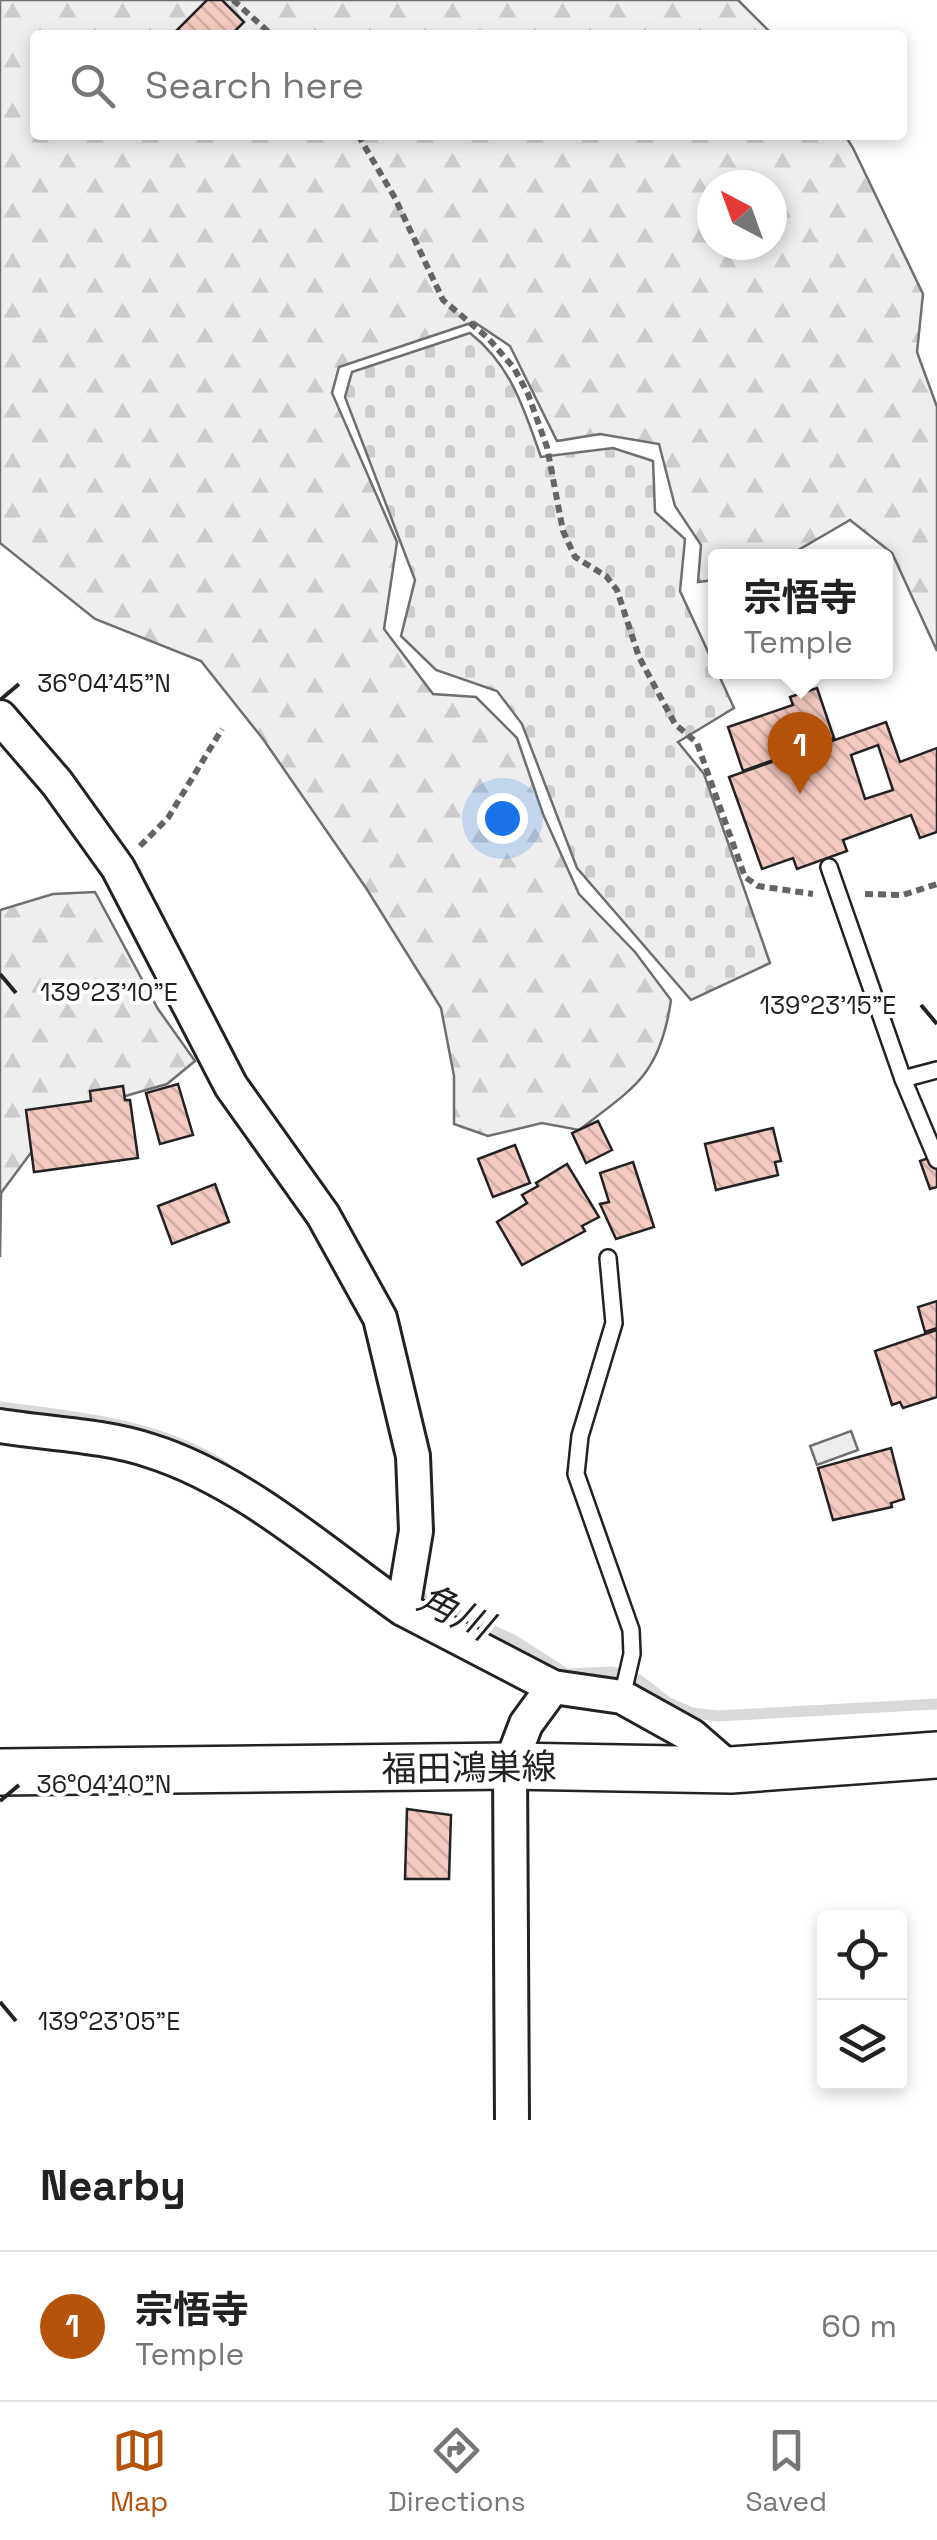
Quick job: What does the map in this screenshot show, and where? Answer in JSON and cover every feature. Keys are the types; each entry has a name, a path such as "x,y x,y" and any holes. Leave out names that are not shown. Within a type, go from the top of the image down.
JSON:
{"main road":[{"name":"福田鴻巣線","path":"0,1772 510,1766 731,1770 937,1755"}],"street":[{"path":"0,718 57,782 118,868 231,1086 323,1216 380,1318 413,1456 416,1531 403,1609"},
{"path":"0,1426 150,1450 191,1468 243,1498 403,1609 552,1687 622,1696 692,1736 731,1770"},
{"path":"512,2120 510,1766 526,1724 552,1687"}],"lane":[{"path":"830,866 903,1079 937,1160"},
{"path":"903,1079 937,1070"},
{"path":"608,1258 614,1324 580,1436 576,1474 631,1630 632,1654 622,1696"}],"path":[{"path":"233,0 266,30"},
{"path":"361,140 395,198 443,300 514,368 548,448 563,531 575,557 606,576 617,590 639,657 675,724 697,743 745,877 758,886 839,896 903,896 937,884"},
{"path":"118,868 168,818 222,729"}],"green space":[{"path":"0,0 738,0 768,30 30,30 30,140 848,140 853,148 923,294 917,352 937,407 937,651 893,549 887,549 850,520 800,549 708,549 708,581 698,582 701,545 675,506 659,444 600,434 557,441 510,346 474,322 339,367 332,393 397,542 384,629 433,694 476,697 517,738 543,814 579,894 635,952 671,1000 660,1046 630,1090 579,1130 542,1123 488,1136 454,1124 454,1076 441,1008 366,888 263,739 201,661 95,619 0,543"},
{"path":"470,333 506,374 541,457 613,448 653,461 655,512 685,539 680,591 708,652 708,679 721,679 734,708 678,742 704,774 770,963 691,1000 577,868 522,724 497,691 436,670 401,636 415,580 345,397 352,372"},
{"path":"95,892 158,1009 195,1061 167,1084 59,1115 1,1193 0,1257 0,910 53,894"}],"shaded area":[{"path":"851,1431 858,1450 817,1465 810,1446"}],"building":[{"path":"207,0 222,0 244,22 236,30 177,30"},
{"path":"817,688 834,738 743,771 728,727 793,705 790,697"},
{"path":"886,722 900,762 937,748 937,832 920,838 911,815 843,840 847,851 797,869 793,858 762,869 729,777","holes":["878,745 893,790 865,799 851,755"]},
{"path":"178,1084 193,1135 160,1144 146,1093"},
{"path":"123,1086 125,1100 130,1100 138,1158 34,1172 26,1110 91,1101 90,1091"},
{"path":"598,1121 612,1150 586,1163 572,1133"},
{"path":"773,1128 781,1161 775,1162 778,1175 716,1190 705,1144"},
{"path":"515,1145 530,1183 493,1197 478,1159"},
{"path":"937,1155 937,1187 930,1189 920,1161"},
{"path":"633,1162 654,1227 616,1239 600,1204 609,1202 600,1173"},
{"path":"567,1164 599,1217 582,1226 585,1231 522,1265 497,1222 527,1203 522,1195 538,1186 536,1183"},
{"path":"215,1184 229,1222 172,1244 158,1206"},
{"path":"937,1301 937,1328 925,1332 918,1307"},
{"path":"937,1330 937,1397 903,1408 900,1402 892,1405 875,1351"},
{"path":"891,1448 904,1499 891,1503 892,1507 833,1520 818,1468"},
{"path":"407,1809 451,1815 449,1879 405,1879"}],"waterway":[{"name":"角川","path":"0,1407 88,1419 145,1432 200,1452 225,1467"},
{"name":"角川","path":"410,1592 513,1640 566,1674 612,1672 639,1680 667,1702 692,1713 718,1716 937,1704"}],"place":[{"name":"宗悟寺","path":"800,794"}]}
